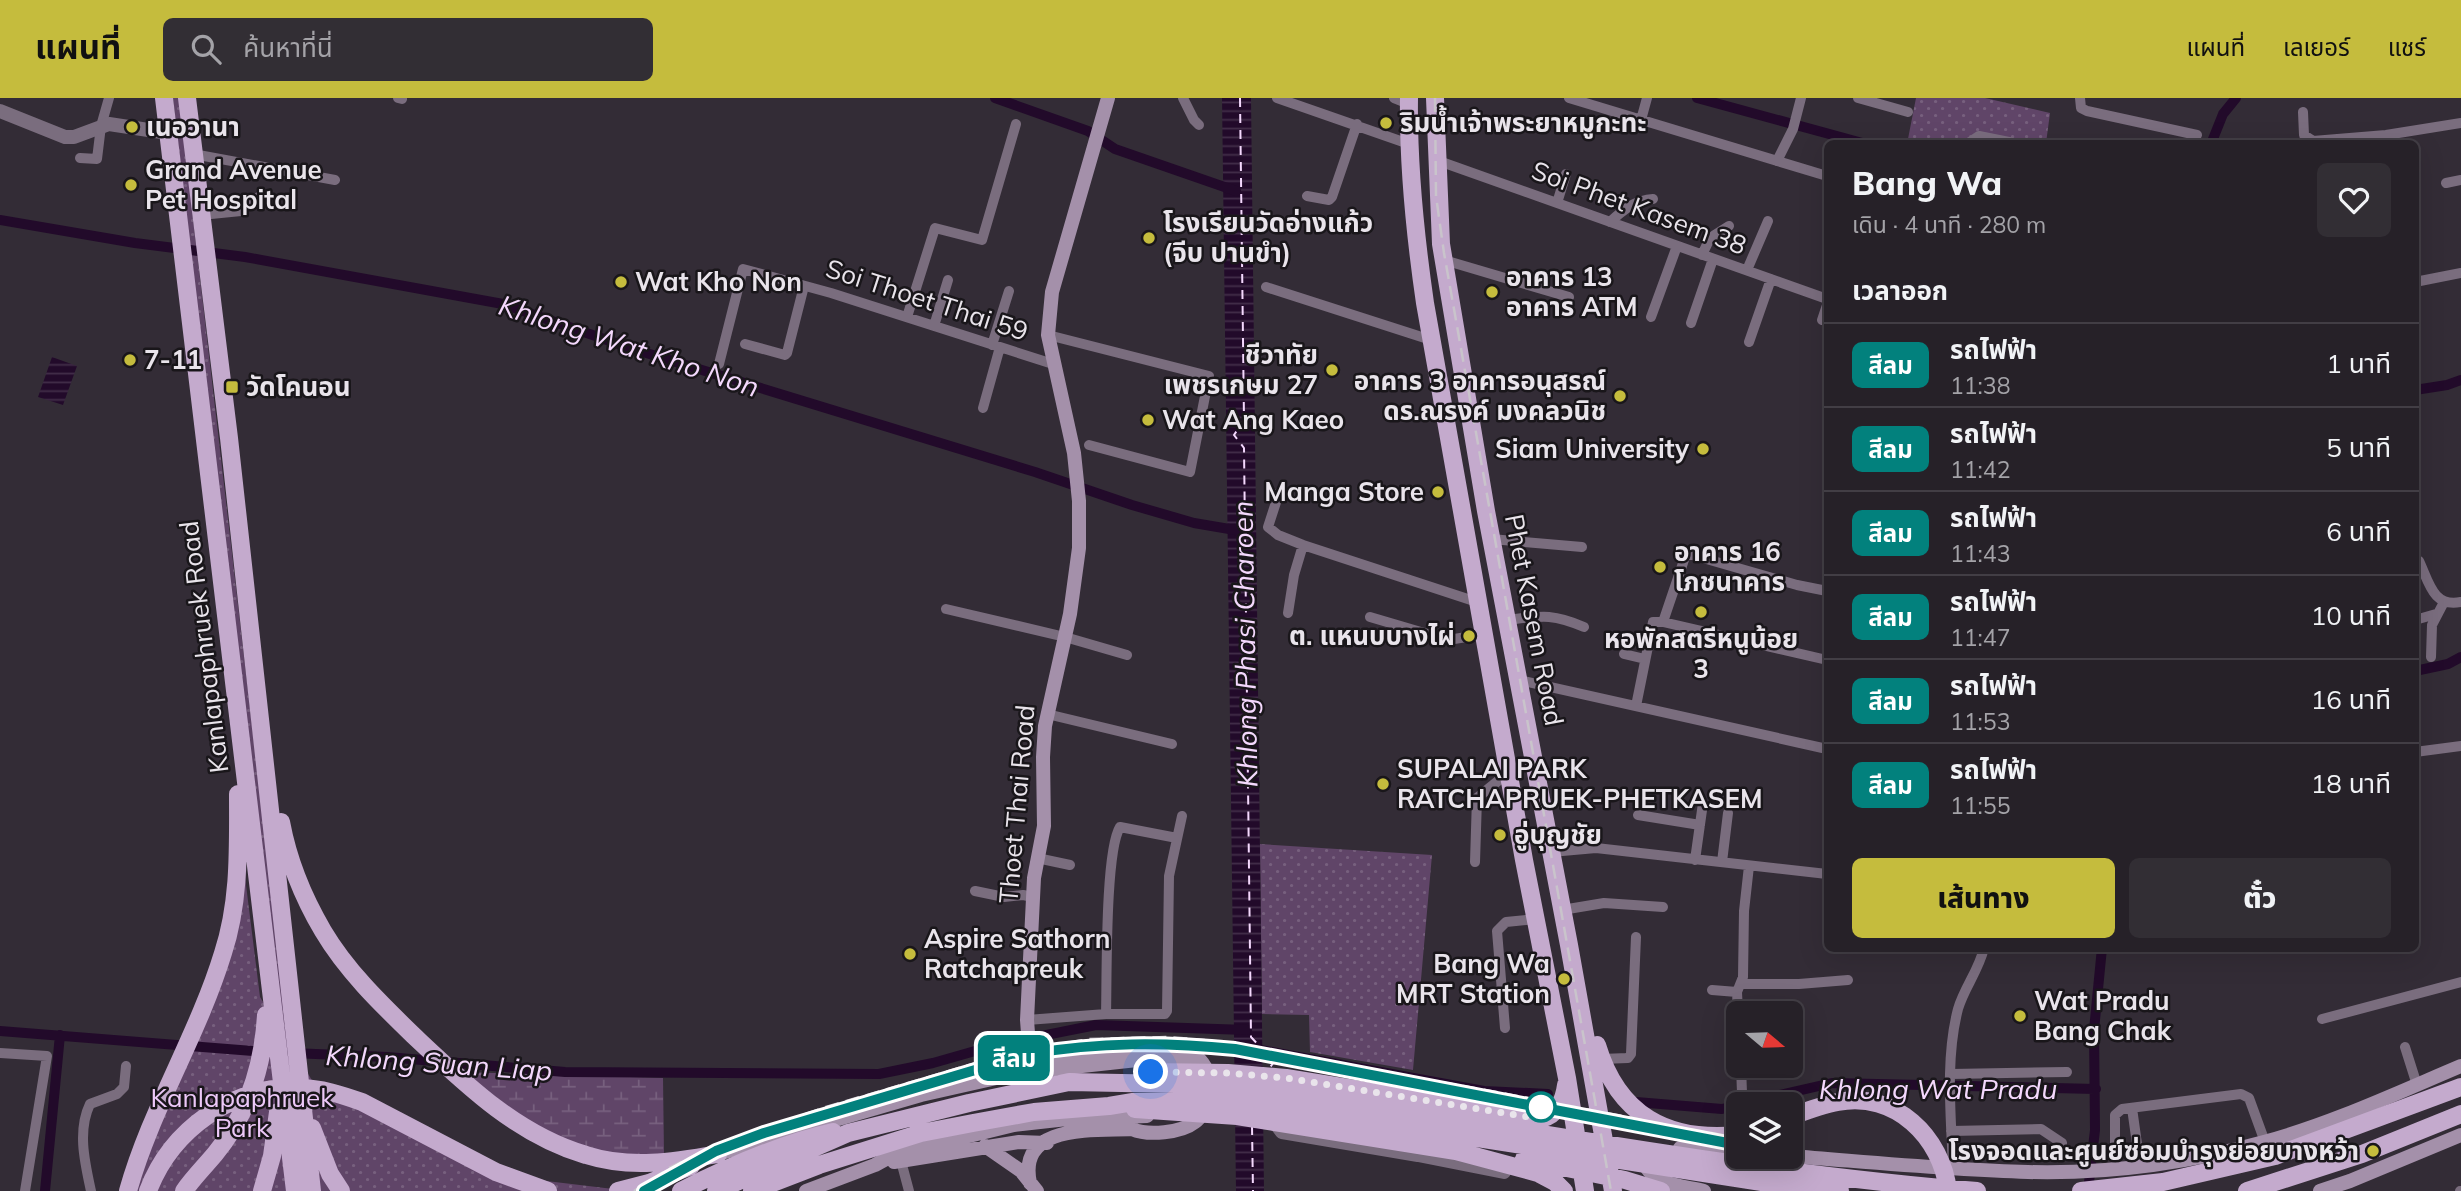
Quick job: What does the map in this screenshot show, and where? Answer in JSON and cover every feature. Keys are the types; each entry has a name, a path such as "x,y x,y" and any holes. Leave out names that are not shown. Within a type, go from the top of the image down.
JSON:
{"main road":[{"name":"Kanlapaphruek Road","path":"164,98 266,954 266,1017 272,1056"},
{"name":"Kanlapaphruek Road","path":"187,98 254,659 312,1191"},
{"name":"Thoet Thai Road","path":"1028,1038 1033,897 1044,825 1043,757 1047,714 1065,636 1079,548 1077,474 1048,335 1052,292 1108,98"},
{"name":"Phet Kasem Road","path":"1435,98 1436,160 1444,260 1491,539 1613,1186"},
{"name":"Phet Kasem Road","path":"1404,100 1414,230 1431,340 1535,919 1587,1191"},
{"path":"1480,603 1503,597"},
{"path":"254,659 283,832 302,889 324,933 349,968 432,1053 490,1104 526,1129 558,1146 625,1163 662,1164 718,1154 921,1095 1018,1073 1138,1060 1183,1062 1192,1072 1196,1086 1190,1108 1179,1116 1088,1118 1014,1125 895,1154 875,1165 806,1191"},
{"path":"128,1191 141,1152 224,953 237,886 239,717"},
{"path":"1569,945 1601,1059 1622,1097 1637,1113 1651,1122 1675,1131 1699,1135 1726,1135"},
{"path":"921,1095 943,1082 995,1066 1028,1038 1090,1051 1158,1048 1190,1053 1201,1061 1208,1071 1211,1091 1206,1108 1198,1121 1175,1130 1066,1132 1051,1136 1031,1157 1028,1167 1034,1187"},
{"path":"184,1191 233,1128 272,1056"},
{"path":"262,1191 275,1140 272,1056"},
{"path":"272,1056 295,1191"},
{"path":"1782,1171 1952,1168 2028,1172 2075,1171 2170,1162 2265,1142 2321,1123 2461,1066"},
{"path":"716,1191 848,1133 969,1103 1124,1072 1228,1073 1286,1078 1541,1119 1555,1112 1563,1099 1567,1079"},
{"path":"1069,1082 1227,1085 1279,1091 1782,1171 1840,1191"},
{"path":"2081,1191 2163,1182 2275,1156 2461,1087"},
{"path":"149,1188 157,1169 175,1143 199,1122 240,1098 265,1091 299,1088 339,1094 362,1102 496,1172 548,1191"},
{"path":"752,1191 819,1165 921,1133 1034,1112 1182,1098 1239,1101 1440,1133 1891,1184 1976,1191"},
{"path":"1803,1113 1839,1102 1857,1101 1887,1106 1906,1116 1931,1142 1942,1161 1948,1191"},
{"path":"302,1102 328,1191"},
{"path":"302,1102 324,1160 341,1191"},
{"path":"1109,1106 1237,1116 1456,1151 1529,1170 1549,1178 1564,1191"},
{"path":"2247,1191 2362,1154 2461,1114"},
{"path":"681,1191 729,1167 810,1137 836,1131 848,1133"},
{"path":"1576,1131 1591,1161 1613,1186 1633,1191"},
{"path":"1440,1133 1502,1154 1625,1180 1661,1191"},
{"path":"2320,1191 2352,1186 2461,1135"},
{"path":"1587,1191 1591,1161 1604,1140 1726,1151"},
{"path":"875,1165 985,1146 1019,1142 1044,1143"},
{"path":"985,1146 1021,1171 1034,1187"},
{"path":"1670,1147 1650,1153 1646,1159 1646,1167 1650,1173 1663,1182 1704,1191"},
{"path":"618,1191 662,1178 718,1154"}],"street":[{"path":"79,158 97,159 108,98"},
{"path":"1183,98 1199,125"},
{"path":"1277,98 1409,144"},
{"path":"1569,98 1824,175"},
{"path":"1641,120 1647,98"},
{"path":"1777,161 1793,125 1801,98"},
{"path":"1858,98 1908,112"},
{"path":"2080,98 2081,108 2087,111 2197,135"},
{"path":"0,111 65,137 74,137 109,124 168,133"},
{"path":"2303,112 2304,135 2312,140"},
{"path":"2325,140 2386,135 2461,123"},
{"path":"907,317 935,228 981,241 1016,124"},
{"path":"1307,196 1324,201 1332,197 1357,124"},
{"path":"1972,140 1979,135 2001,140"},
{"path":"193,154 335,180"},
{"name":"Soi Phet Kasem 38","path":"1436,160 1771,279 1824,301"},
{"path":"1557,203 1566,174"},
{"path":"2445,183 2461,180"},
{"path":"201,215 241,211 260,196"},
{"path":"1609,222 1634,204 1653,199"},
{"path":"1746,270 1768,221"},
{"path":"1702,255 1710,238 1729,226"},
{"path":"1651,317 1677,246"},
{"path":"1691,323 1713,259"},
{"path":"1444,260 1569,297"},
{"name":"Soi Thoet Thai 59","path":"719,364 743,269 804,285 1056,365"},
{"path":"2419,281 2461,273"},
{"path":"934,326 948,279"},
{"path":"1749,342 1771,279"},
{"path":"745,344 785,355 787,353 804,285"},
{"path":"1266,287 1431,340"},
{"path":"982,408 1009,291"},
{"path":"1822,320 1824,313"},
{"path":"1048,335 1209,376 1190,472 1089,445"},
{"path":"1279,493 1268,527 1278,535 1480,603"},
{"path":"1491,539 1582,547"},
{"path":"1288,613 1294,575 1303,545"},
{"path":"1663,622 1685,557 1689,554 1824,591"},
{"path":"2419,561 2436,597 2444,602 2461,602"},
{"path":"2431,657 2432,625 2444,602"},
{"path":"946,609 1065,636 1127,655"},
{"path":"2419,619 2436,614"},
{"path":"1507,620 1549,615 1584,627"},
{"path":"1370,617 1448,640 1485,634"},
{"path":"1636,706 1652,624 1663,622 1824,659"},
{"path":"1624,654 1645,659"},
{"path":"1519,680 1824,748"},
{"path":"1047,714 1172,744"},
{"path":"2419,751 2461,746"},
{"path":"1475,862 1477,799 1509,772"},
{"path":"1695,860 1703,803"},
{"path":"1722,862 1728,813"},
{"path":"1638,815 1700,825"},
{"path":"1028,1038 1106,1014 1165,1014 1169,876 1182,816"},
{"path":"1106,1014 1111,864 1116,832 1120,827 1129,827 1177,838"},
{"path":"1551,852 1597,848 1824,874"},
{"path":"1037,858 1070,865"},
{"path":"1738,1001 1739,988 1744,977 1744,911 1749,866"},
{"path":"975,891 1004,897 1033,897"},
{"path":"1562,910 1604,903 1663,907"},
{"path":"1505,1028 1497,931 1506,922 1535,919"},
{"path":"1601,1059 1628,1058 1631,1054 1636,937"},
{"path":"1952,1168 1951,1076 1954,1026 1959,1005 1982,952"},
{"path":"1712,990 1848,980"},
{"path":"2322,1019 2461,982"},
{"path":"2405,1047 2417,1085"},
{"path":"0,1053 47,1056 26,1191"},
{"path":"91,1191 83,1156 84,1117 90,1104 117,1094 124,1087 126,1066"},
{"path":"1951,1076 2067,1072"},
{"path":"2115,1150 2115,1115 2122,1109 2245,1095 2249,1098 2265,1142"},
{"path":"1288,1096 1536,1133 1546,1147 1542,1160 1529,1170 1512,1173 1418,1154 1282,1132 1276,1124 1276,1109 1282,1099 1288,1096"},
{"path":"2132,1108 2137,1144"},
{"path":"1522,1133 1548,1117"},
{"path":"1951,1130 2041,1129 2062,1143"},
{"path":"901,1161 909,1191"}],"green space":[{"name":"Kanlapaphruek Park","path":"173,98 179,98 289,1043 318,1090 513,1177 630,1191 129,1191 200,1008 244,869 260,997 279,1028"},
{"path":"1916,98 1985,98 2050,113 2046,140 1908,140"},
{"path":"1260,844 1432,855 1413,1070 1310,1052 1309,1015 1262,1014"},
{"path":"462,1072 663,1078 664,1157 620,1157 552,1139"}],"water":[{"name":"Khlong Phasi Charoen","path":"1222,98 1251,98 1264,1191 1236,1191"},
{"path":"52,357 77,366 63,405 38,397"}],"waterway":[{"path":"995,98 1088,131 1115,149 1236,191"},
{"path":"1697,98 1851,140"},
{"path":"2213,140 2223,114 2236,98"},
{"name":"Khlong Wat Kho Non","path":"0,220 135,243 245,257 503,304 630,348 1035,472 1132,505 1194,523 1241,531"},
{"path":"2419,389 2461,380"},
{"path":"2419,670 2448,664 2461,657"},
{"path":"2088,1191 2095,1130 2094,1030 2102,952"},
{"name":"Khlong Suan Liap","path":"292,1053 387,1057 565,1072 879,1074 933,1063 996,1045 1096,1025 1247,1030"},
{"name":"Khlong Suan Liap","path":"0,1031 266,1052"},
{"path":"45,1191 60,1035"},
{"name":"Khlong Wat Pradu","path":"1250,1048 1484,1091 1548,1094"},
{"name":"Khlong Wat Pradu","path":"1793,1092 1832,1083 2096,1089"},
{"name":"Khlong Wat Pradu","path":"1636,1102 1726,1108"}],"ferry route":[{"path":"1240,98 1244,420 1234,435 1244,448 1251,1037 1274,1062 1268,1070"},
{"path":"1252,1126 1253,1191"}],"railway":[{"path":"1435,98 1436,196 1444,253 1611,1191"},
{"path":"634,1191 669,1168 713,1146 826,1107 1010,1053 1089,1039 1168,1037 1204,1040 1726,1136"}],"metro line":[{"name":"สีลม","path":"644,1191 716,1151 764,1133 1029,1054 1069,1047 1126,1043 1235,1049 1726,1143"}],"place":[{"name":"ริมน้ำเจ้าพระยาหมูกะทะ","path":"1386,123"},
{"name":"เนอวานา","path":"132,127"},
{"name":"Grand Avenue Pet Hospital","path":"131,185"},
{"name":"โรงเรียนวัดอ่างแก้ว (จีบ ปานขำ)","path":"1149,238"},
{"name":"Wat Kho Non","path":"621,282"},
{"name":"อาคาร 13 อาคาร ATM","path":"1492,292"},
{"name":"7-11","path":"130,360"},
{"name":"ชีวาทัย เพชรเกษม 27","path":"1332,370"},
{"name":"วัดโคนอน","path":"232,387"},
{"name":"อาคาร 3 อาคารอนุสรณ์ ดร.ณรงค์ มงคลวนิช","path":"1620,396"},
{"name":"Wat Ang Kaeo","path":"1148,420"},
{"name":"Siam University","path":"1703,449"},
{"name":"Manga Store","path":"1438,492"},
{"name":"อาคาร 16 โภชนาคาร","path":"1660,567"},
{"name":"หอพักสตรีหนูน้อย 3","path":"1701,612"},
{"name":"ต. แหนบบางไผ่","path":"1469,636"},
{"name":"SUPALAI PARK RATCHAPRUEK-PHETKASEM","path":"1383,784"},
{"name":"อู่บุญชัย","path":"1500,835"},
{"name":"Aspire Sathorn Ratchapreuk","path":"910,954"},
{"name":"Bang Wa MRT Station","path":"1564,979"},
{"name":"Wat Pradu Bang Chak","path":"2020,1016"},
{"name":"โรงจอดและศูนย์ซ่อมบำรุงย่อยบางหว้า","path":"2373,1151"}],"route":[{"path":"1151,1072 1228,1073 1286,1078 1541,1119 1541,1107"}]}
